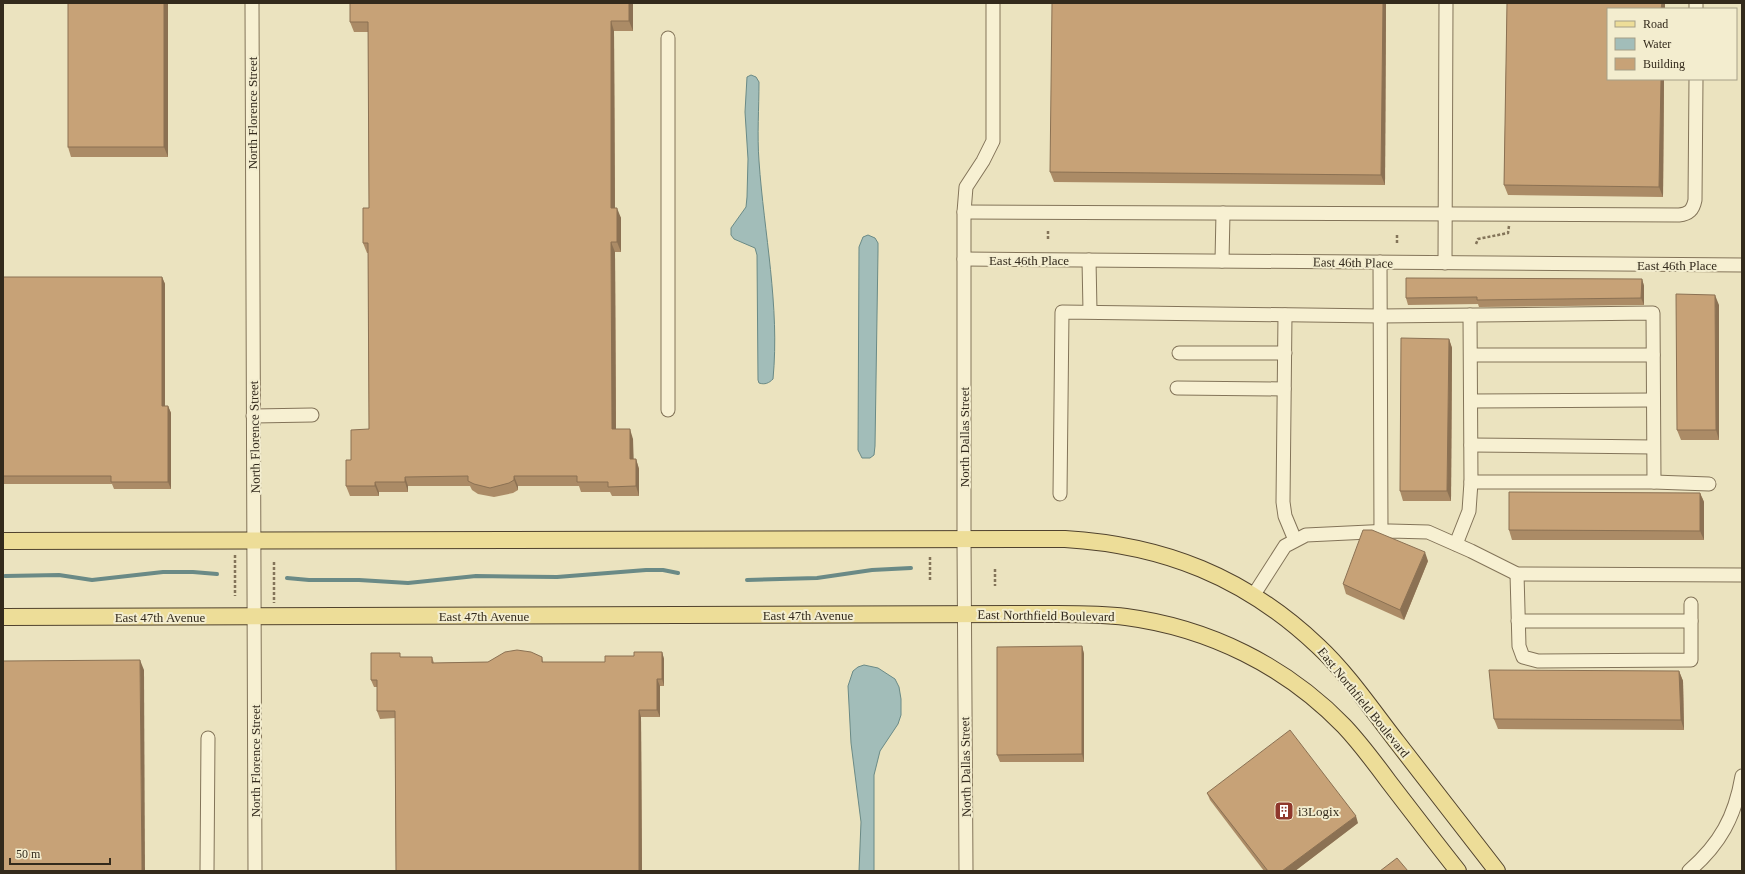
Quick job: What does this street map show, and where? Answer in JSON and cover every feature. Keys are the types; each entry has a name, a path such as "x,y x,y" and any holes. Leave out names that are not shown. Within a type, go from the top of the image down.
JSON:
{"main road":[{"name":"East Northfield Boulevard","path":"964,540 1065,539 1134,547 1169,556 1217,574 1253,596 1280,613 1318,646 1336,665 1497,871"},
{"path":"3,541 964,540"},
{"name":"East Northfield Boulevard","path":"964,614 1057,614 1125,617 1148,620 1188,631 1249,655 1295,684 1320,704 1344,727 1458,871"},
{"name":"East 47th Avenue","path":"3,617 964,614"}],"street":[{"name":"North Florence Street","path":"252,3 255,871"},
{"name":"North Dallas Street","path":"966,871 964,640 964,212 966,187 983,161 993,141 993,3"},
{"path":"1445,263 1446,3"},
{"path":"668,38 668,410"},
{"path":"964,212 1686,214 1691,210 1695,200 1696,80"},
{"path":"1222,261 1223,213"},
{"name":"East 46th Place","path":"964,259 1742,265"},
{"path":"1089,260 1090,311"},
{"path":"1380,262 1381,532"},
{"path":"1060,494 1062,312 1090,311 1380,316 1652,313 1654,482"},
{"path":"1285,315 1283,502 1285,516 1295,540"},
{"path":"1456,544 1469,511 1471,482 1472,355 1470,315"},
{"path":"1179,353 1285,353"},
{"path":"1472,355 1653,355"},
{"path":"1177,388 1284,389"},
{"path":"1471,401 1653,400"},
{"path":"253,416 312,415"},
{"path":"1471,445 1653,447"},
{"path":"1471,482 1654,482 1709,484"},
{"path":"1253,596 1285,546 1306,535 1428,532 1517,574 1742,575"},
{"path":"1517,574 1519,646 1523,657 1538,661 1691,660 1691,604"},
{"path":"1518,621 1691,621"},
{"path":"207,871 208,738"},
{"path":"1689,871 1712,849 1724,831 1733,812 1742,776"}],"path":[{"path":"1476,244 1478,239 1508,233 1509,223"},
{"path":"1048,231 1048,241"},
{"path":"1397,234 1397,243"},
{"path":"235,554 235,596"},
{"path":"930,557 930,582"},
{"path":"274,562 274,603"},
{"path":"995,569 995,586"}],"water":[{"path":"751,75 756,77 759,82 759,161 773,297 775,352 773,379 765,384 759,383 758,380 757,255 755,248 734,239 731,235 731,228 746,207 748,159 745,112 747,77"},
{"path":"868,235 875,238 878,243 875,446 874,455 870,458 862,458 858,450 859,247 863,237"},
{"path":"864,665 878,668 895,679 899,687 901,699 901,715 898,724 880,751 874,775 874,871 859,871 861,822 851,743 848,686 853,671"}],"building":[{"path":"68,3 164,3 164,147 68,147"},
{"path":"350,3 629,3 629,21 611,21 611,208 617,208 617,242 611,242 612,429 630,429 630,459 636,459 636,486 608,487 608,482 577,482 577,476 514,476 514,480 509,483 490,488 468,481 468,476 405,477 405,482 375,482 375,486 346,486 346,460 351,460 351,430 369,429 368,243 363,243 363,208 369,208 368,22 350,22"},
{"path":"1052,3 1383,3 1381,175 1050,172"},
{"path":"1507,3 1662,3 1661,8 1607,8 1607,80 1661,80 1659,187 1504,185"},
{"path":"3,277 162,277 162,406 168,406 168,482 111,482 111,476 3,476"},
{"path":"1406,278 1642,279 1641,298 1477,300 1477,297 1406,298"},
{"path":"1676,294 1715,295 1716,430 1677,430"},
{"path":"1401,338 1449,339 1447,491 1400,491"},
{"path":"1509,492 1700,493 1700,531 1509,530"},
{"path":"1363,530 1372,530 1425,552 1400,610 1343,584"},
{"path":"1082,646 1082,754 997,755 997,647"},
{"path":"517,650 531,652 542,657 542,662 605,662 605,656 634,656 634,652 662,652 662,679 657,679 657,710 639,710 639,871 396,871 395,711 377,711 377,680 371,680 371,653 400,653 400,657 432,657 432,663 488,662 505,652"},
{"path":"140,660 142,871 3,871 3,661"},
{"path":"1489,670 1679,671 1681,720 1494,719"},
{"name":"i3Logix","path":"1290,730 1356,816 1282,871 1268,871 1207,793"},
{"path":"1397,858 1408,871 1380,871"}],"waterway":[{"path":"747,580 817,578 872,570 911,568"},
{"path":"287,578 408,583 476,576 557,577 646,570 663,570 678,573"},
{"path":"5,576 59,575 92,580 163,572 217,574"}],"place":[{"name":"i3Logix","path":"1284,811"}]}
